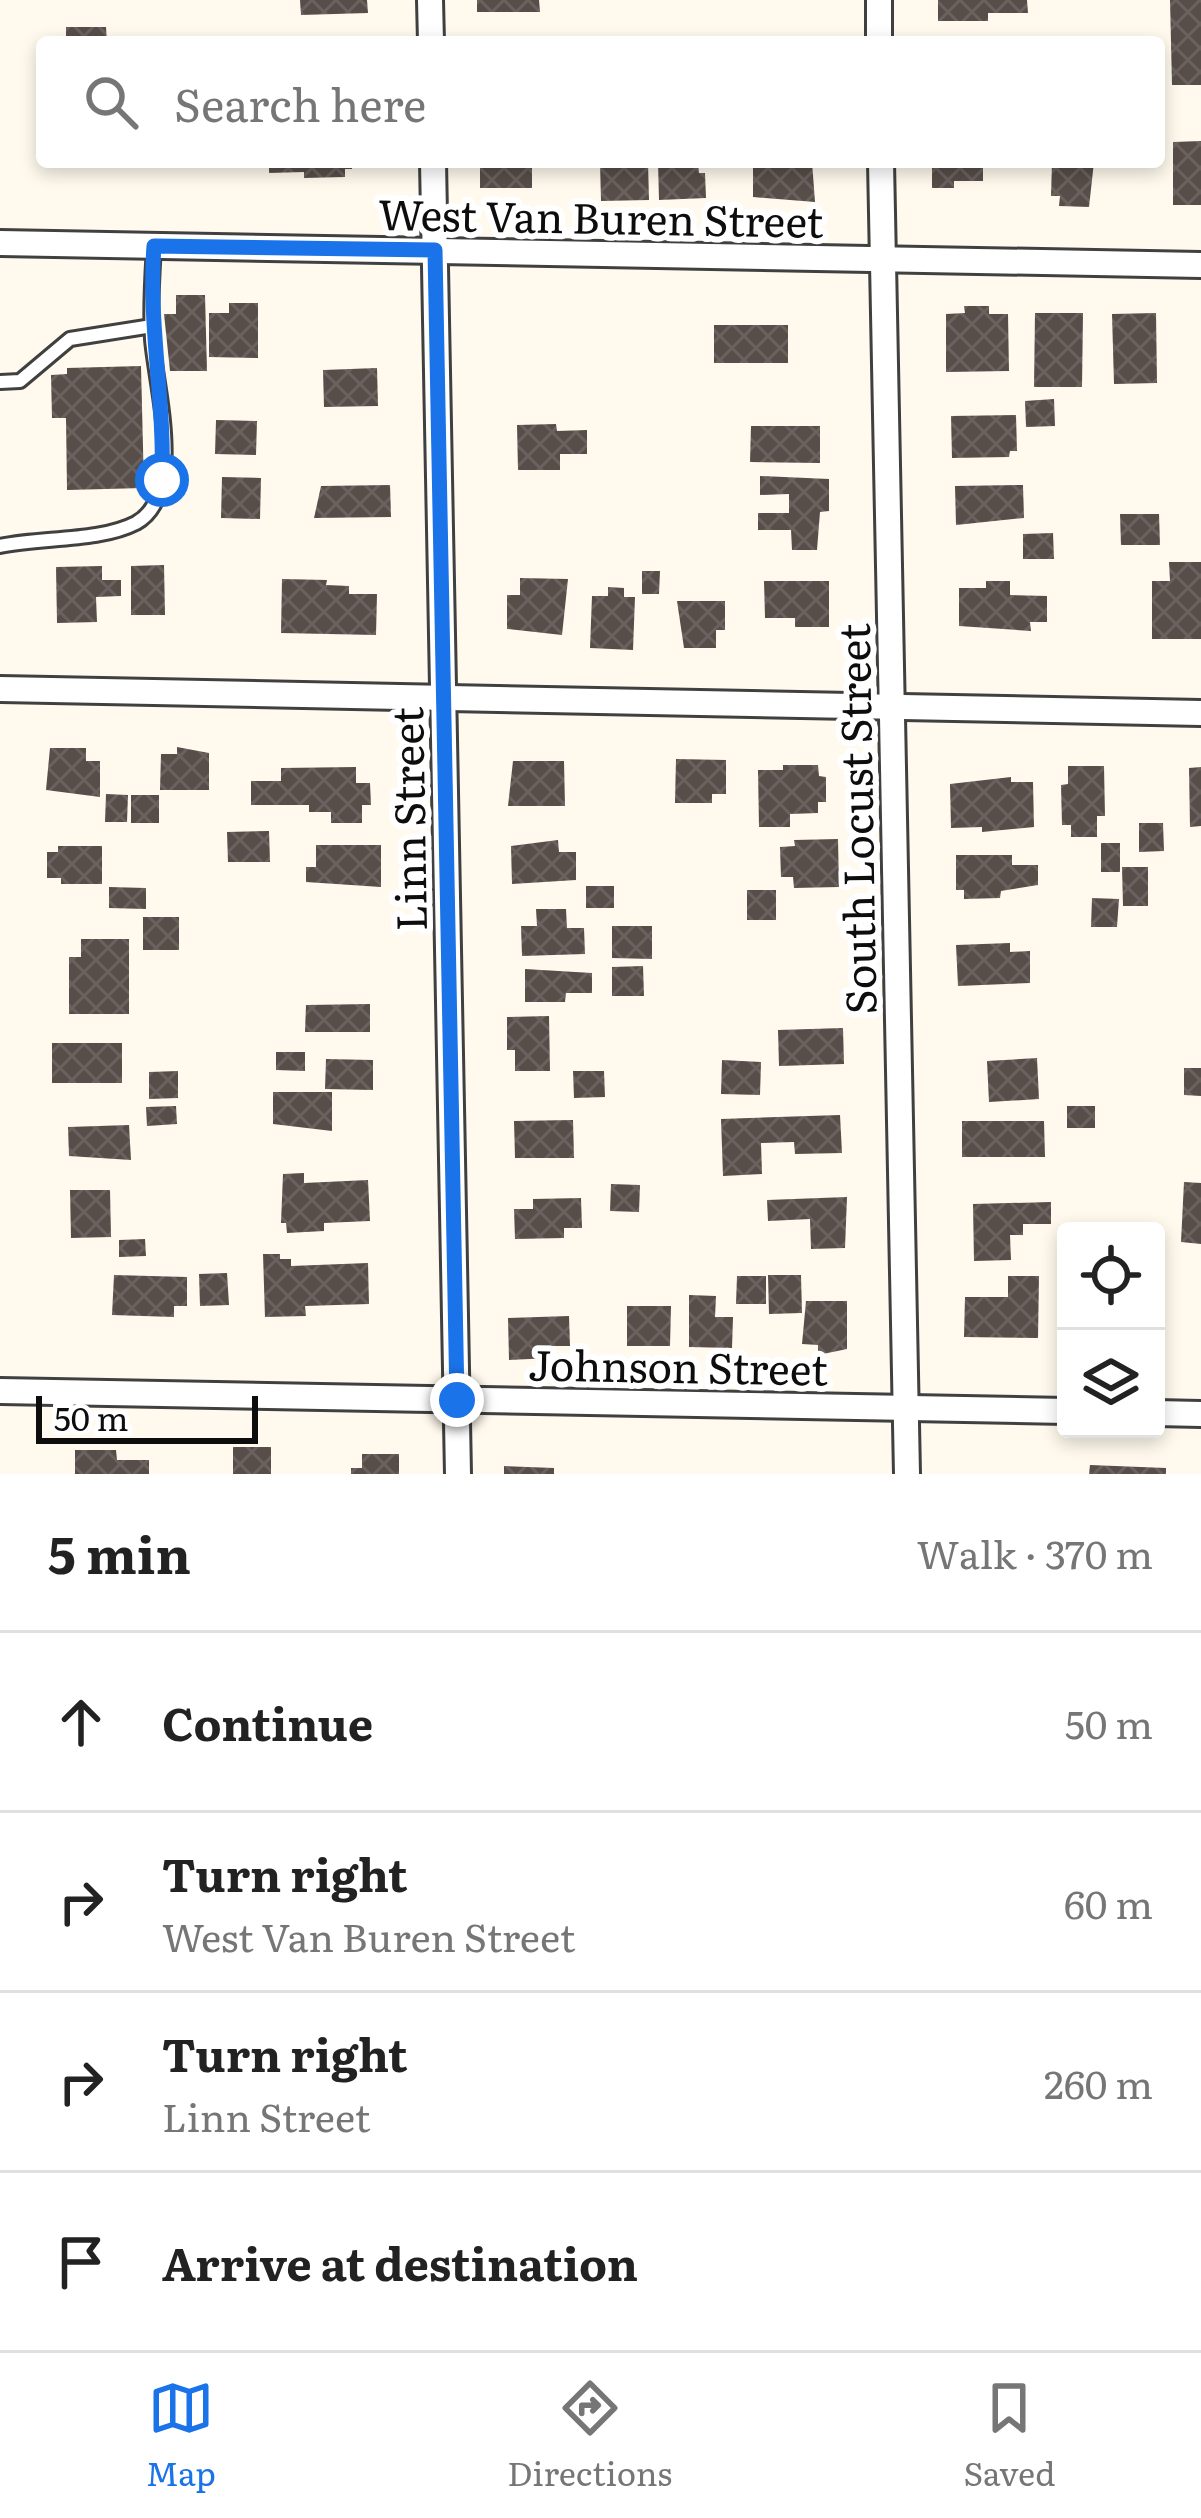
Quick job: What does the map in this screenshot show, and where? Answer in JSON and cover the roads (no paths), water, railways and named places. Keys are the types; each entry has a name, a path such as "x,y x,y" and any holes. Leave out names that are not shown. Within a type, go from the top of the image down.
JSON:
{"street":[{"path":"430,0 431,36"},
{"path":"878,0 879,36"},
{"name":"Linn Street","path":"433,168 458,1474"},
{"name":"South Locust Street","path":"881,168 907,1474"},
{"name":"West Van Buren Street","path":"0,243 1201,266"},
{"path":"0,689 1201,712"},
{"name":"Johnson Street","path":"0,1391 1057,1411"},
{"path":"1165,1413 1201,1414"}],"lane":[{"path":"0,546 108,530 138,522 154,506 162,480 164,412 152,326 154,246"},
{"path":"0,382 20,381 70,339 152,326"}]}
